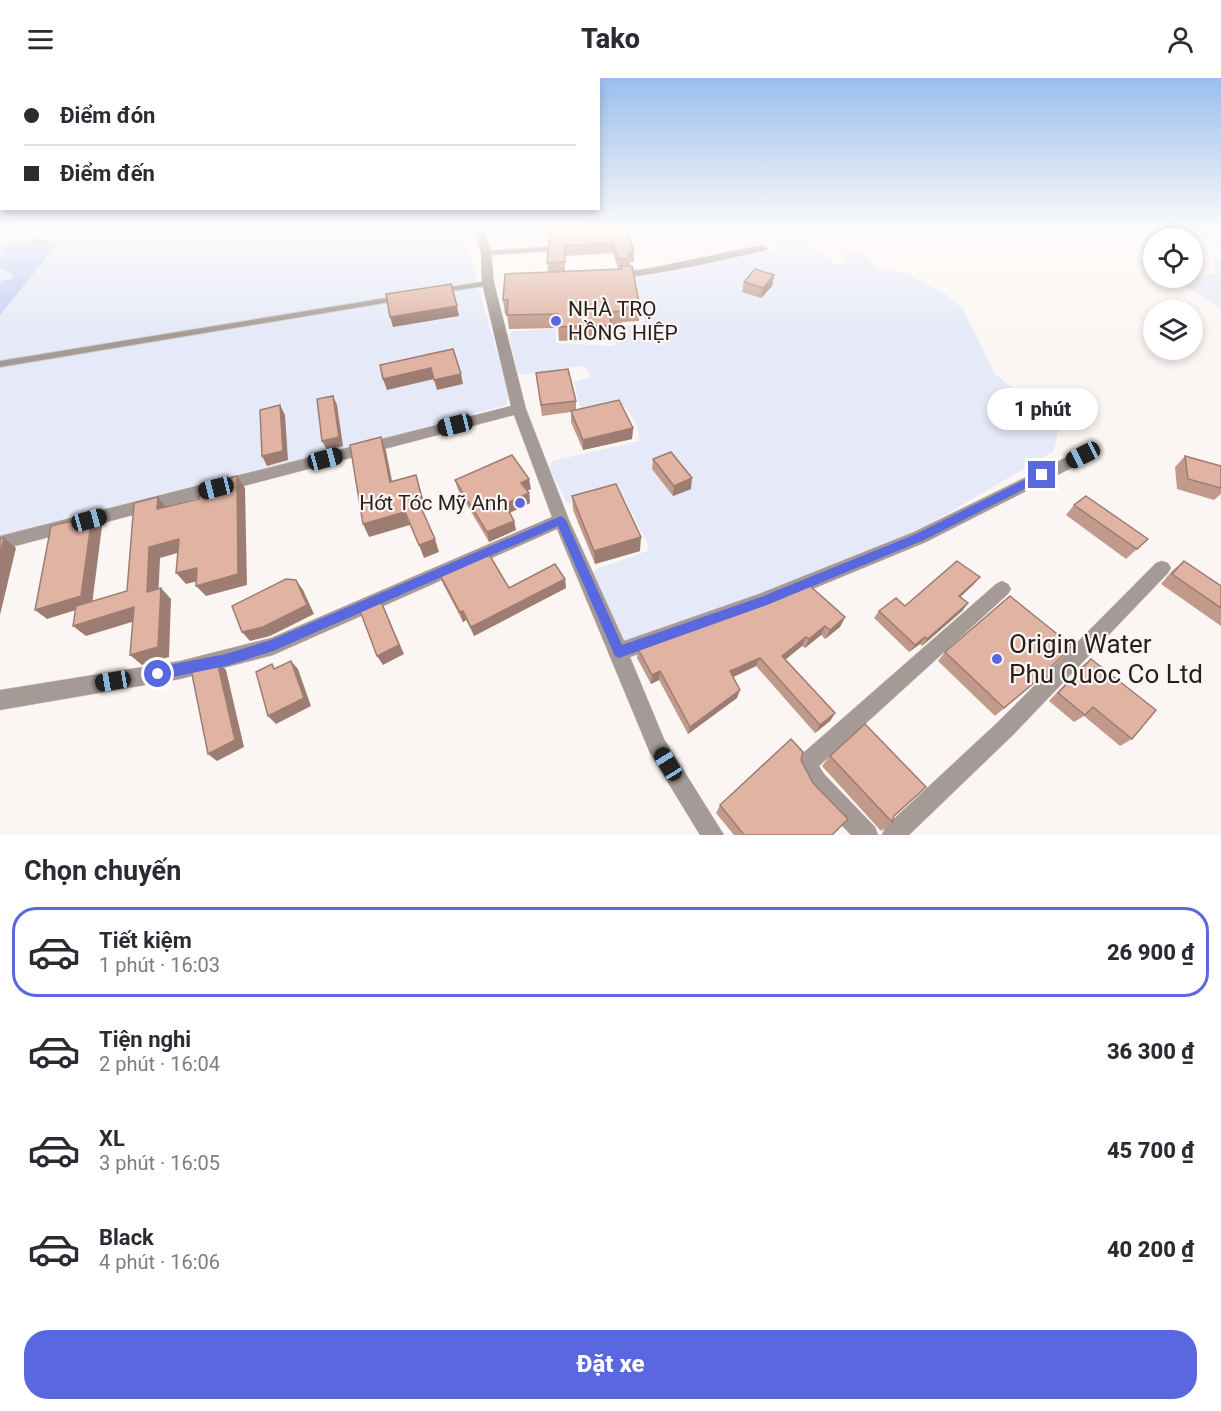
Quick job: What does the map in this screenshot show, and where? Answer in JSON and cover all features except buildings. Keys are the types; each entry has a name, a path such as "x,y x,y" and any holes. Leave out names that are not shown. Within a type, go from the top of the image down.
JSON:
{"street":[{"path":"489,264 519,409 561,520 657,746 713,835"},
{"path":"600,277 646,272 684,264"},
{"path":"0,543 519,409"},
{"path":"619,652 763,601 920,537 1083,455"},
{"path":"0,700 180,670 273,646 561,520"},
{"path":"893,835 1006,728 1162,568"},
{"path":"867,835 816,782 808,768 809,761 1002,589"}],"lane":[{"path":"432,292 494,282"},
{"path":"0,364 409,296"}],"shaded area":[{"path":"0,264 472,264 509,395 506,405 282,466 0,536"},
{"path":"704,264 874,264 878,268 905,273 944,293 963,309 995,374 1059,426 1054,451 916,532 760,597 627,644 619,639 593,574 596,569 647,551 649,546 622,494 616,492 578,505 567,503 549,468 552,461 639,441 637,426 629,411 622,405 581,411 574,382 589,378 587,369 580,366 522,375 518,373 509,336 512,331 556,329 556,343 613,346 616,343 613,328 641,324 644,321 636,276 648,276"},
{"path":"1213,264 1221,264 1221,309 1189,288 1203,288 1203,276 1218,273"}],"water":[{"path":"0,264 41,264 0,315 0,284 2,281 14,278 11,273 0,268"}],"place":[{"name":"NHÀ TRỌ HỒNG HIỆP","path":"556,321"},
{"name":"Hớt Tóc Mỹ Anh","path":"520,503"},
{"name":"Origin Water Phu Quoc Co Ltd","path":"997,659"}],"route":[{"path":"158,674 226,660 273,646 561,520 619,652 763,601 920,537 1042,475"}]}
